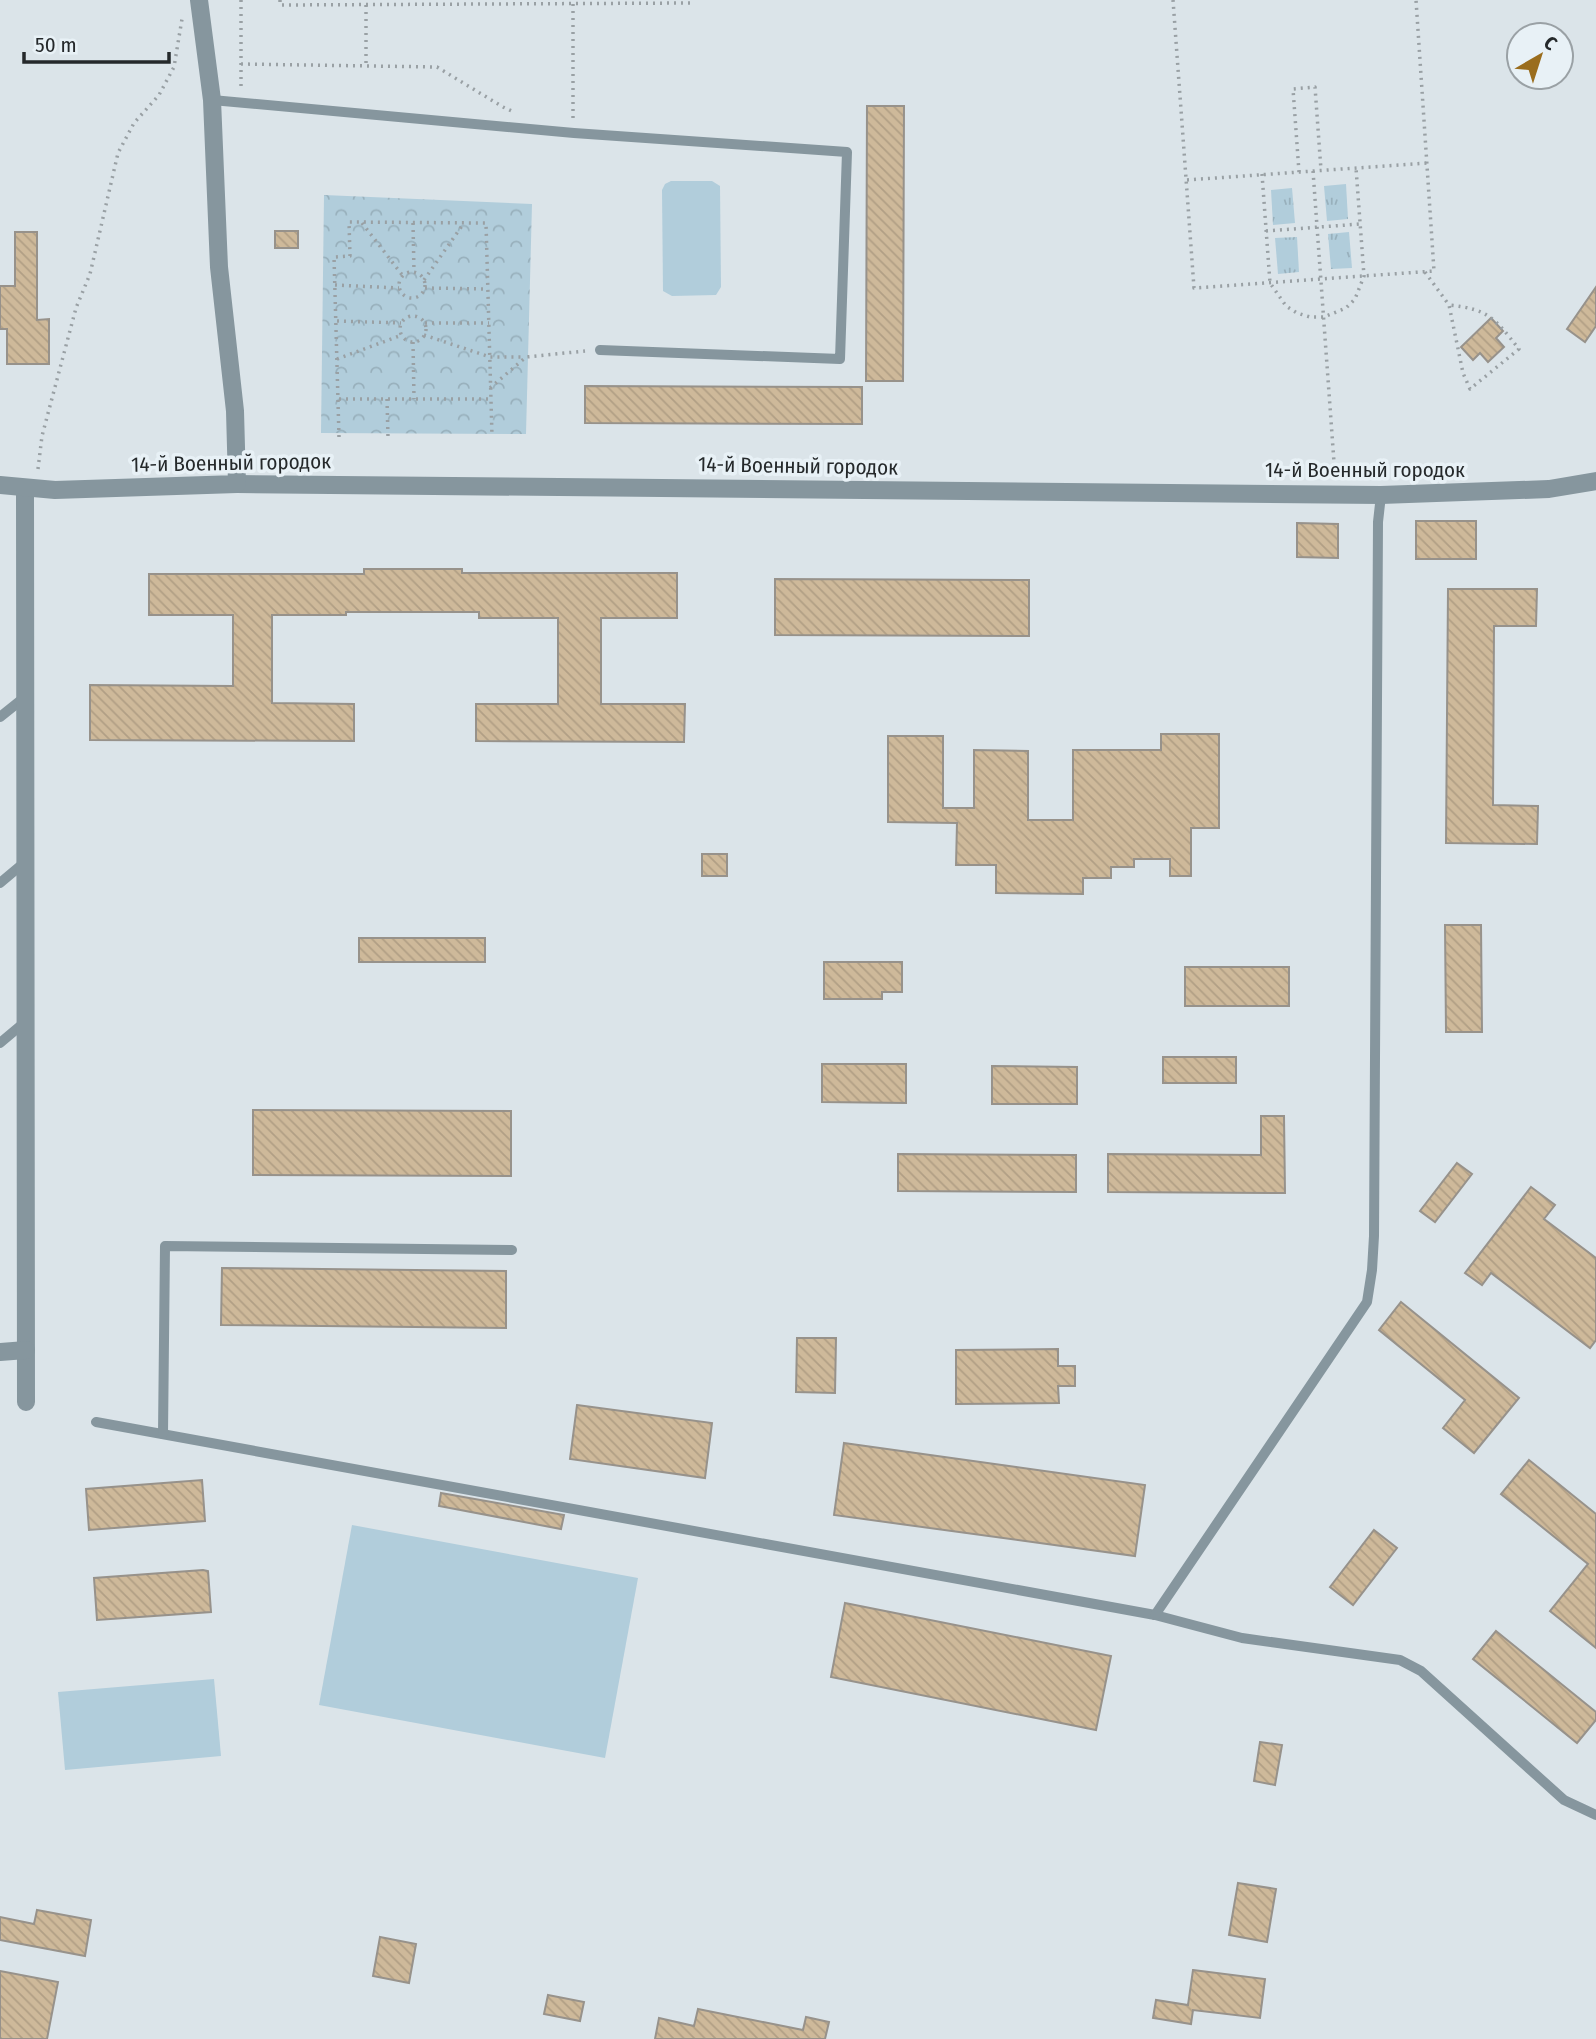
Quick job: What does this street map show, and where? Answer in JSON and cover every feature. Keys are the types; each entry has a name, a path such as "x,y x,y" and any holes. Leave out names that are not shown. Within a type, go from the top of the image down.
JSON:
{"street":[{"path":"191,5 212,100 219,267 235,411 237,484"},
{"name":"14-й Военный городок","path":"0,485 30,489 237,484 1381,495 1549,489 1596,481"},
{"path":"26,1402 24,697 30,489"},
{"path":"0,1352 26,1350"}],"lane":[{"path":"212,100 574,133 847,152 840,359 600,350"},
{"path":"1154,1615 1367,1302 1374,1236 1378,536 1381,495"},
{"path":"0,717 24,697"},
{"path":"0,883 25,862"},
{"path":"0,1043 25,1022"},
{"path":"163,1434 165,1247 512,1251"},
{"path":"96,1422 1154,1615 1242,1638 1400,1660 1421,1671 1564,1800 1596,1815"}],"path":[{"path":"241,0 241,103"},
{"path":"280,0 280,5 692,3 692,0"},
{"path":"1173,0 1194,288 1434,271 1416,0"},
{"path":"366,4 366,66"},
{"path":"562,122 573,123 573,4"},
{"path":"30,489 76,307 90,274 118,153 134,123 159,95 174,67 191,5"},
{"path":"241,64 437,67 503,107 525,116"},
{"path":"1299,172 1293,89 1315,87 1321,170"},
{"path":"1187,180 1427,163"},
{"path":"1262,174 1270,283 1286,306 1297,313 1324,317 1336,314 1355,299 1364,276 1356,168"},
{"path":"1313,171 1337,494"},
{"path":"338,437 334,257 350,256 349,222 486,223 492,436"},
{"path":"362,223 403,276"},
{"path":"413,223 414,272"},
{"path":"399,288 404,295 412,298 420,295 425,288 424,280 464,223"},
{"path":"1266,231 1360,225"},
{"path":"403,276 414,272"},
{"path":"414,272 424,280"},
{"path":"1425,272 1449,305 1463,373 1470,389 1520,349 1494,318 1467,307 1449,305"},
{"path":"399,288 403,276"},
{"path":"335,285 399,288"},
{"path":"425,288 488,289"},
{"path":"336,321 401,323 411,316 419,317 425,323 489,323"},
{"path":"401,323 402,335"},
{"path":"424,335 425,323"},
{"path":"337,359 402,335 413,341"},
{"path":"413,341 424,335 490,358 600,350"},
{"path":"413,341 414,399"},
{"path":"490,388 526,357"},
{"path":"338,399 491,399"},
{"path":"387,399 388,437"}],"green space":[{"path":"671,181 712,181 720,186 721,287 716,295 672,296 663,291 662,190 665,184"},
{"path":"1346,184 1348,219 1327,221 1324,186"},
{"path":"1292,188 1295,223 1273,225 1271,190"},
{"path":"324,195 532,204 526,434 321,433"},
{"path":"1349,232 1352,268 1331,269 1328,234"},
{"path":"1297,237 1299,272 1278,274 1275,238"},
{"path":"352,1525 638,1578 605,1758 319,1705"},
{"path":"214,1679 221,1756 65,1770 58,1692"}],"building":[{"path":"867,106 904,106 903,381 866,381"},
{"path":"275,231 298,231 298,248 275,248"},
{"path":"15,232 37,232 37,320 49,319 49,364 7,364 7,329 0,329 0,286 15,286"},
{"path":"1596,287 1596,326 1585,342 1567,329"},
{"path":"1491,318 1503,331 1496,338 1504,347 1488,362 1480,353 1473,360 1461,347"},
{"path":"585,386 862,387 862,424 585,423"},
{"path":"1416,521 1476,521 1476,559 1416,559"},
{"path":"1297,523 1338,524 1338,558 1297,557"},
{"path":"364,569 462,569 462,573 677,573 677,618 601,618 601,704 685,704 684,742 476,741 476,704 558,704 558,618 479,618 479,612 272,615 272,703 354,704 354,741 90,740 90,685 233,686 233,615 149,615 149,574 364,574"},
{"path":"775,579 1029,580 1029,636 775,635"},
{"path":"1448,589 1537,589 1536,626 1494,626 1493,805 1538,806 1537,844 1446,843"},
{"path":"1161,734 1219,734 1219,828 1191,828 1191,876 1170,876 1170,859 1134,859 1134,867 1111,867 1111,878 1083,878 1083,894 996,893 996,865 956,865 957,823 888,822 888,736 943,736 943,808 974,808 974,750 1028,751 1028,820 1073,820 1073,750 1161,750"},
{"path":"702,854 727,854 727,876 702,876"},
{"path":"1445,925 1481,925 1482,1032 1446,1032"},
{"path":"359,938 485,938 485,962 359,962"},
{"path":"824,962 902,962 902,992 882,992 882,999 824,999"},
{"path":"1185,967 1289,967 1289,1006 1185,1006"},
{"path":"1163,1057 1236,1057 1236,1083 1163,1083"},
{"path":"822,1064 906,1064 906,1103 822,1102"},
{"path":"992,1066 1077,1067 1077,1104 992,1104"},
{"path":"253,1110 511,1111 511,1176 253,1175"},
{"path":"1261,1116 1284,1116 1285,1193 1108,1192 1108,1154 1261,1155"},
{"path":"898,1154 1076,1155 1076,1192 898,1191"},
{"path":"1457,1163 1472,1174 1435,1222 1420,1211"},
{"path":"1531,1187 1555,1205 1544,1219 1596,1258 1596,1340 1590,1348 1491,1273 1482,1285 1465,1273"},
{"path":"222,1268 506,1271 506,1328 221,1325"},
{"path":"1401,1302 1519,1398 1474,1453 1443,1428 1465,1400 1379,1330"},
{"path":"797,1338 836,1338 835,1393 796,1392"},
{"path":"1058,1349 1058,1366 1075,1366 1075,1386 1058,1386 1059,1403 956,1404 956,1350"},
{"path":"577,1405 712,1423 705,1478 570,1459"},
{"path":"844,1443 1145,1485 1135,1556 834,1515"},
{"path":"1529,1460 1596,1514 1596,1648 1550,1611 1588,1564 1501,1494"},
{"path":"202,1480 205,1521 89,1530 86,1489"},
{"path":"441,1493 564,1515 561,1529 439,1506"},
{"path":"1374,1530 1397,1548 1353,1605 1330,1587"},
{"path":"208,1571 211,1612 97,1620 94,1578"},
{"path":"845,1603 1111,1656 1096,1730 831,1677"},
{"path":"1496,1631 1596,1712 1596,1720 1577,1743 1473,1659"},
{"path":"1260,1742 1282,1745 1275,1785 1254,1781"},
{"path":"1238,1883 1276,1889 1267,1942 1229,1935"},
{"path":"37,1910 91,1920 85,1956 0,1940 0,1917 34,1924"},
{"path":"380,1937 416,1944 409,1983 373,1976"},
{"path":"1193,1970 1265,1979 1260,2018 1193,2010 1191,2024 1153,2018 1156,2000 1188,2005"},
{"path":"0,1971 58,1982 47,2039 0,2039"},
{"path":"548,1995 584,2002 580,2021 544,2014"},
{"path":"698,2009 803,2030 806,2017 829,2022 825,2039 655,2039 659,2018 694,2026"}]}
